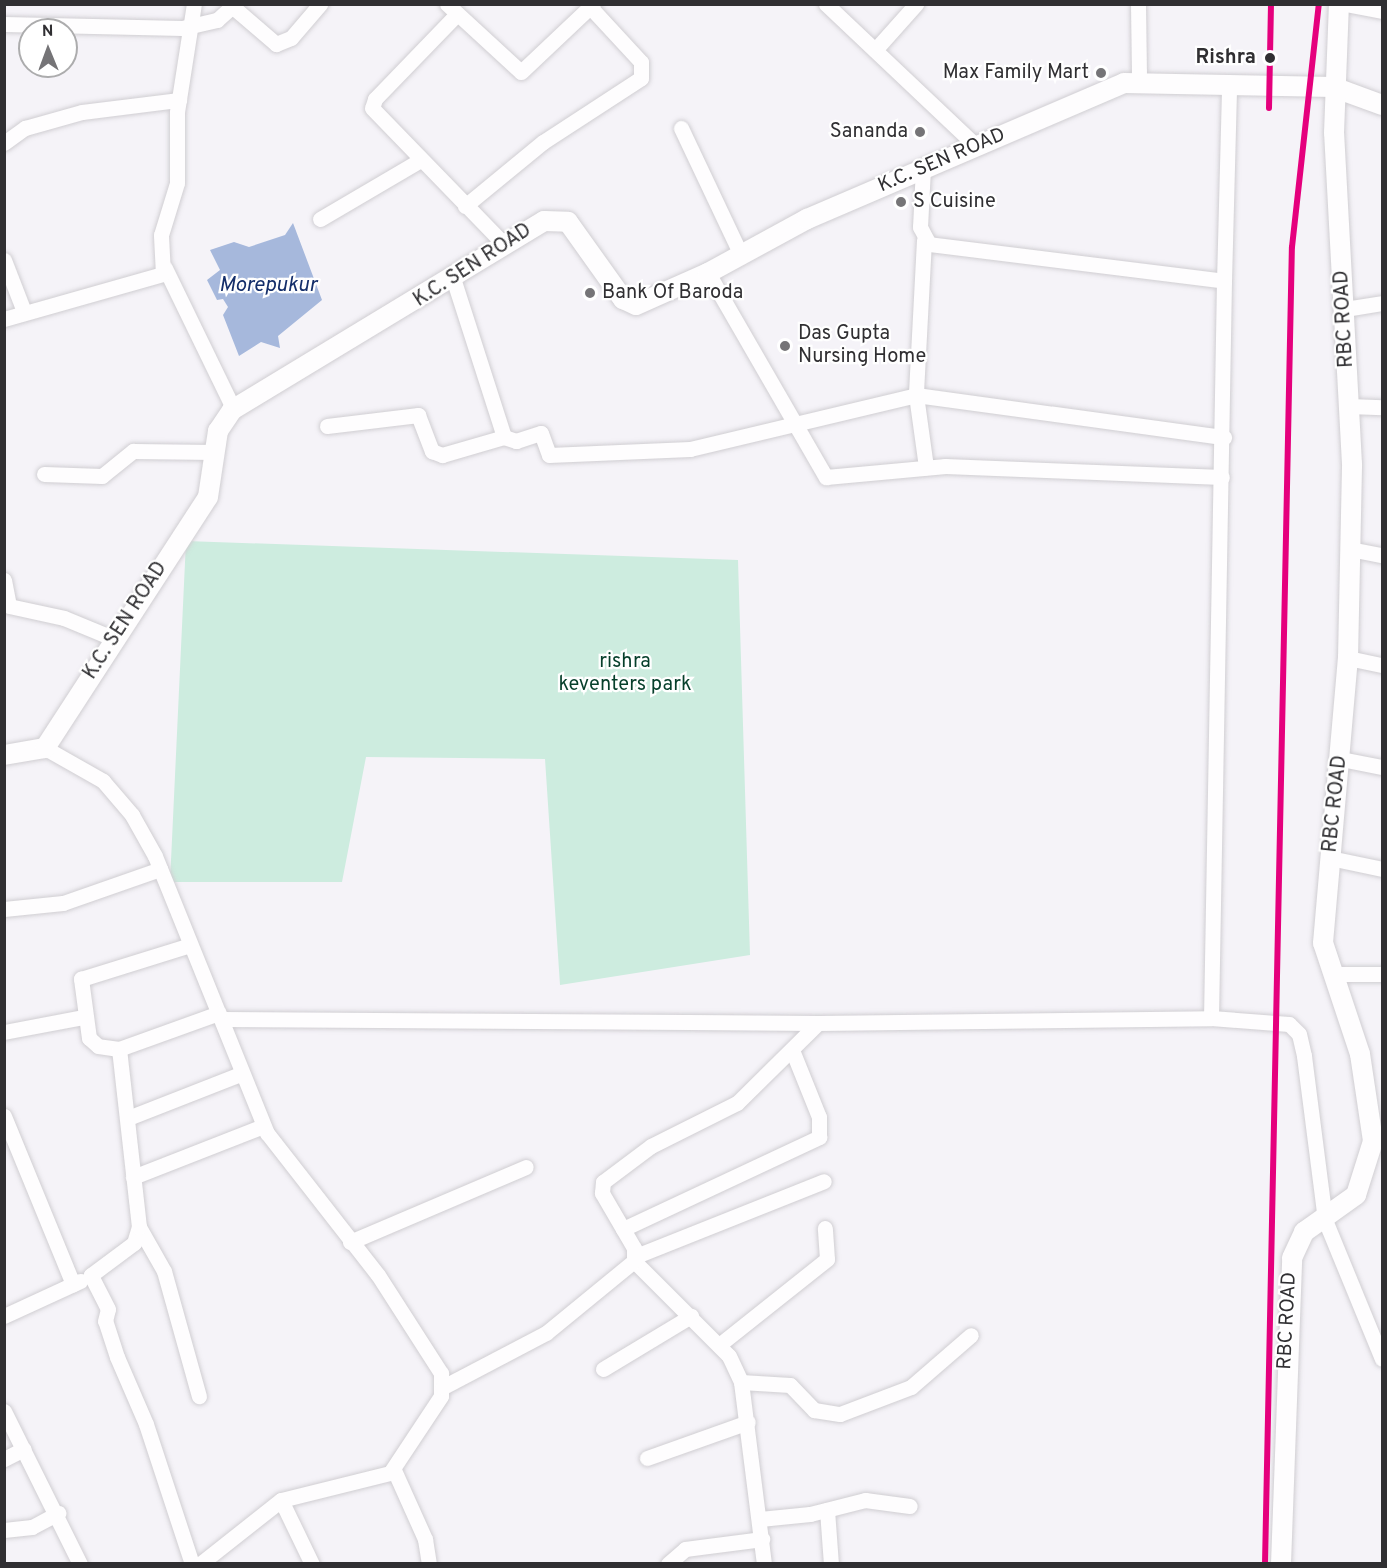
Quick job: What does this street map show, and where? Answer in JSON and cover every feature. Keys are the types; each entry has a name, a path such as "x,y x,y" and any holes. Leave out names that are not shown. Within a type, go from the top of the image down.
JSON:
{"street":[{"path":"194,4 194,26 179,100 177,183 160,235 165,268 178,286 233,408"},
{"path":"4,24 194,26 218,21 234,6 276,44 291,38 320,4"},
{"path":"826,4 976,146"},
{"path":"875,50 916,4"},
{"path":"1138,4 1138,80"},
{"name":"RBC ROAD","path":"1281,1563 1292,1258 1304,1232 1325,1220 1356,1195 1377,1128 1360,1054 1323,943 1341,759 1348,658 1350,549 1349,406 1333,87 1339,4"},
{"path":"1346,4 1383,11"},
{"path":"465,206 543,142 641,78 640,62 592,6 521,72 452,10 372,103 375,114 419,161 465,206 503,243"},
{"name":"K.C. SEN ROAD","path":"45,748 208,497 219,431 233,408 453,278 503,243 544,221 563,219 632,305 708,273 923,168 1138,80 1333,87 1383,105"},
{"path":"1211,1017 1224,437 1224,281 1229,84"},
{"path":"4,143 24,128 82,112 179,100"},
{"path":"681,128 741,255"},
{"path":"320,219 419,161"},
{"path":"923,168 924,240 916,395 926,467"},
{"path":"924,240 1224,281"},
{"path":"4,260 23,309"},
{"path":"4,319 23,309 160,276 165,268"},
{"path":"708,273 792,422 826,477 926,467 1222,477"},
{"path":"453,278 504,437"},
{"path":"1345,309 1383,303"},
{"path":"327,426 418,415 432,451 442,455 504,437 516,441 541,434 546,453 552,456 650,453 690,450 792,422 916,395 1224,437"},
{"path":"1349,406 1383,407"},
{"path":"44,474 102,476 133,451 214,452"},
{"path":"1350,549 1383,555"},
{"path":"4,580 9,606 64,618 115,639"},
{"path":"1348,658 1383,665"},
{"path":"4,755 45,748 114,793 160,869 220,1016 240,1074 263,1126 432,1352 443,1387"},
{"path":"1341,759 1383,767"},
{"path":"1330,858 1383,869"},
{"path":"4,909 63,903 160,869"},
{"path":"190,945 85,976 79,988 83,1017 93,1042 120,1049 220,1016 818,1023 1211,1017 1276,1020 1299,1034 1325,1220 1383,1359"},
{"path":"1334,974 1383,974"},
{"path":"4,1032 83,1017"},
{"path":"764,1563 748,1422 741,1382 719,1346 635,1259 623,1229 602,1193 606,1179 660,1140 737,1103 818,1023"},
{"path":"120,1049 139,1227 164,1271 199,1395"},
{"path":"623,1229 819,1137 819,1117 792,1050"},
{"path":"128,1118 240,1074"},
{"path":"4,1116 74,1284"},
{"path":"133,1177 263,1126"},
{"path":"350,1242 526,1167"},
{"path":"200,1563 281,1500 380,1478 394,1470 443,1387 546,1333 635,1259 824,1181"},
{"path":"4,1316 91,1275 134,1243 139,1227"},
{"path":"719,1346 827,1259 825,1228"},
{"path":"91,1275 108,1309 105,1321 164,1474 192,1563"},
{"path":"603,1369 691,1316"},
{"path":"741,1382 790,1385 814,1410 840,1414 910,1386 971,1335"},
{"path":"4,1410 58,1513 80,1563"},
{"path":"647,1458 748,1422"},
{"path":"4,1459 24,1449"},
{"path":"394,1470 425,1539 429,1563"},
{"path":"281,1500 312,1563"},
{"path":"760,1519 827,1510 865,1500 910,1506"},
{"path":"827,1510 831,1563"},
{"path":"4,1530 32,1527 58,1513"},
{"path":"668,1563 685,1549 762,1539"}],"green space":[{"name":"rishra keventers park","path":"186,541 738,560 750,955 560,985 545,759 366,757 342,882 170,882"}],"water":[{"name":"Morepukur","path":"293,223 322,300 278,336 280,348 261,342 239,356 223,315 228,307 223,299 217,300 207,280 220,270 210,250 234,242 249,247 285,235"}],"transit line":[{"path":"1269,108 1271,4"},
{"path":"1265,1564 1292,247 1319,4"}],"place":[{"name":"Rishra","path":"1270,58"},
{"name":"Max Family Mart","path":"1101,73"},
{"name":"Sananda","path":"920,132"},
{"name":"S Cuisine","path":"901,202"},
{"name":"Bank Of Baroda","path":"590,293"},
{"name":"Das Gupta Nursing Home","path":"785,346"}]}
